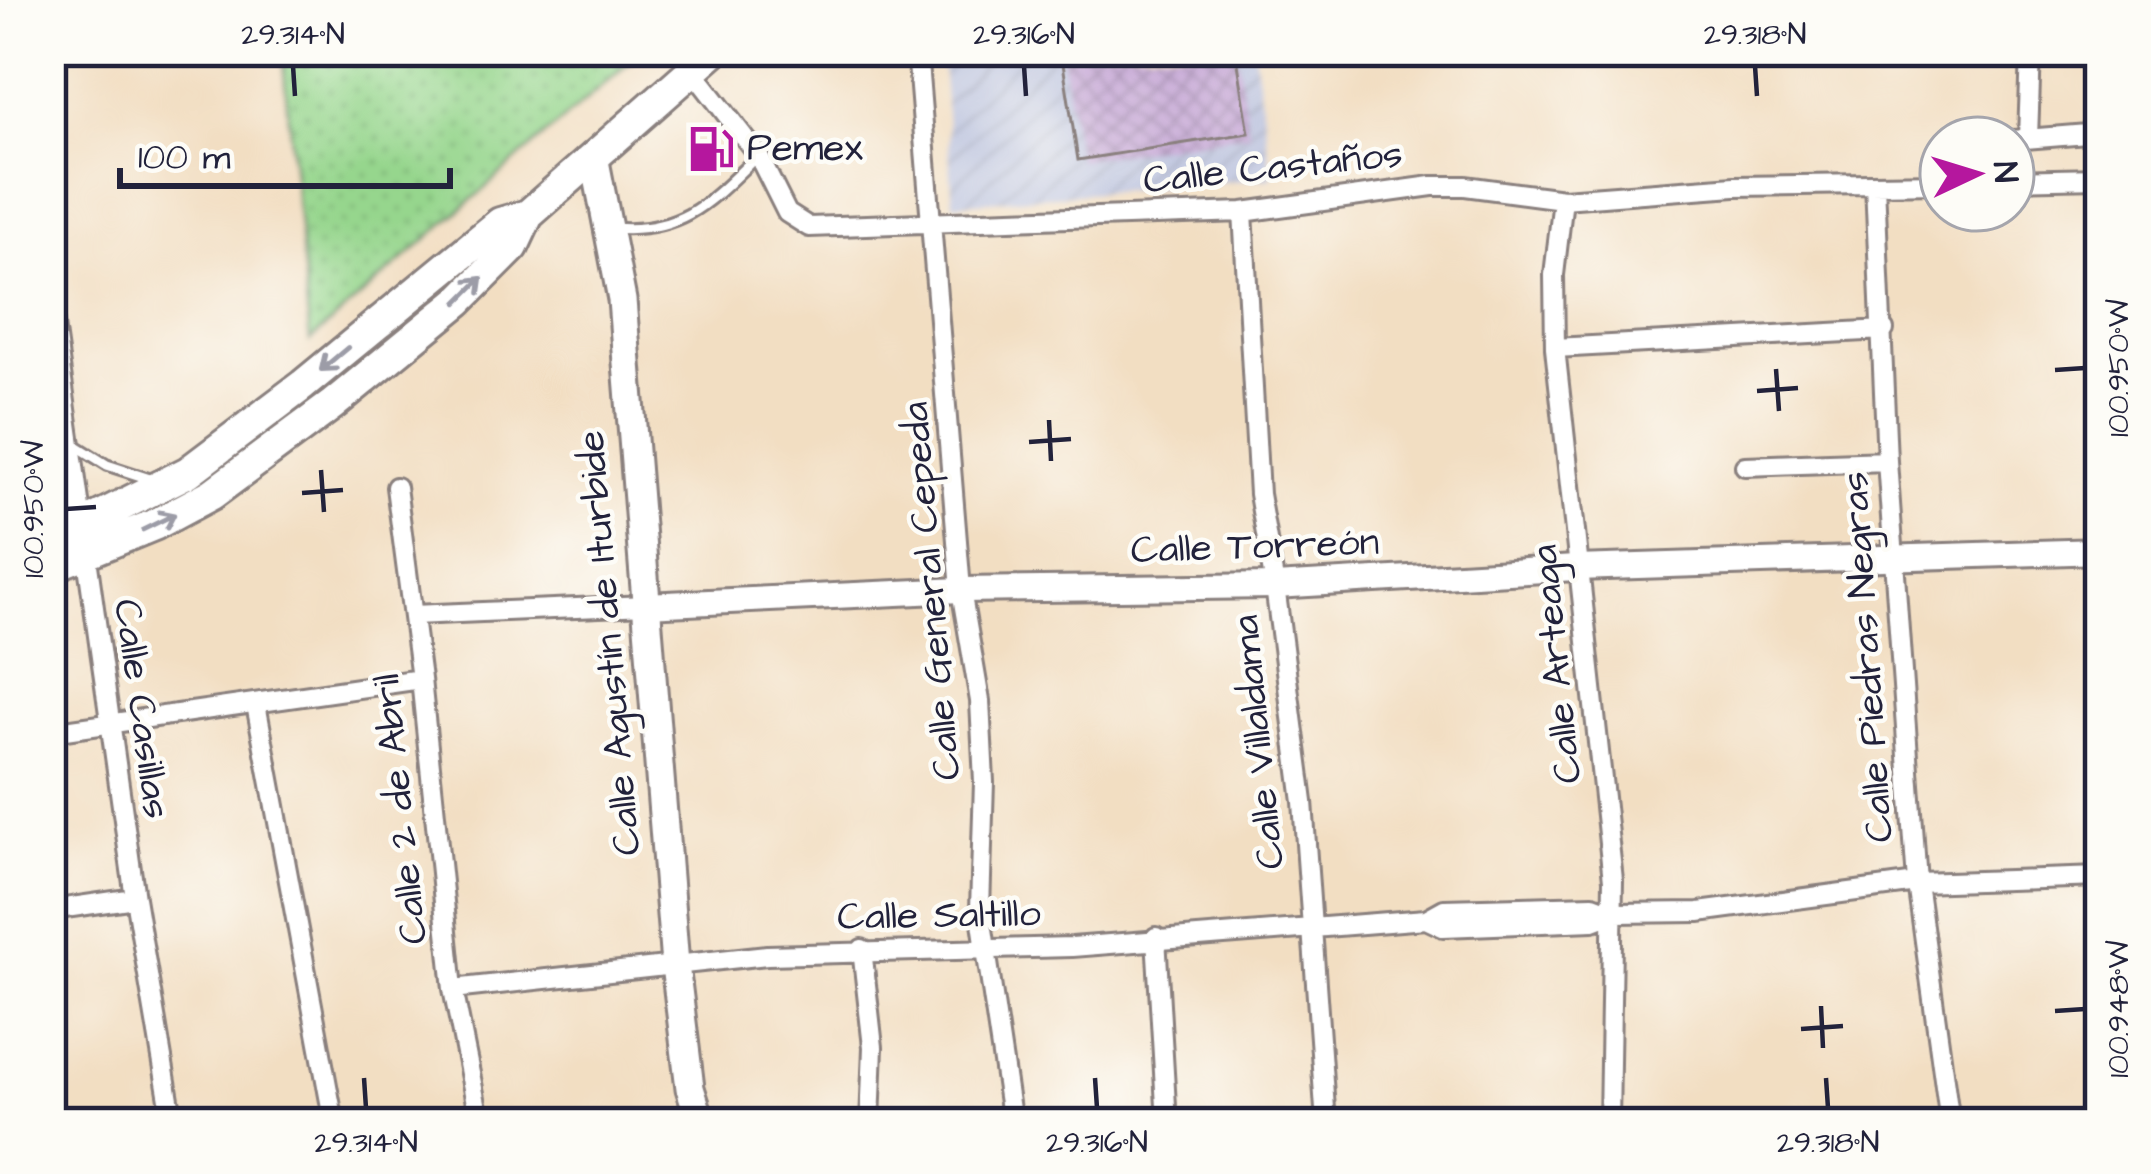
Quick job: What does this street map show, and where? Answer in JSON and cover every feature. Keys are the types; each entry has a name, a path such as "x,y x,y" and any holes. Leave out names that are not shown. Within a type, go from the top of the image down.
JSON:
{"main road":[{"path":"51,541 85,540 212,494 332,405 459,301 513,247 528,215 703,61"},
{"name":"Calle Agustín de Iturbide","path":"594,156 622,300 675,965 690,1088 701,1123"},
{"path":"51,567 303,385 500,223 528,215"}],"street":[{"name":"Calle General Cepeda","path":"917,51 962,590 980,701 984,782 978,874 1012,1123"},
{"path":"2024,114 2031,51"},
{"name":"Calle Castaños","path":"703,61 787,213 809,227 1243,212 1432,186 1563,199 1735,186 1917,183"},
{"path":"2037,138 2100,133"},
{"path":"2037,180 2100,178"},
{"name":"Calle Piedras Negras","path":"1874,184 1887,461 1917,883 1950,1123"},
{"name":"Calle Arteaga","path":"1563,199 1554,275 1555,347 1615,913 1609,1123"},
{"name":"Calle Villaldama","path":"1243,212 1259,494 1303,802 1326,1123"},
{"name":"Calle Casillas","path":"51,303 57,384 72,443 135,898 173,1123"},
{"path":"1555,347 1884,330"},
{"path":"1745,466 1887,461"},
{"name":"Calle 2 de Abril","path":"396,487 454,989 480,1123"},
{"name":"Calle Torreón","path":"413,615 962,590 1275,586 1576,568 2100,551"},
{"path":"51,732 421,679"},
{"path":"256,704 334,1123"},
{"name":"Calle Saltillo","path":"454,989 862,950 1072,947 1426,919 1444,910 1594,905 1615,913 1699,912 1917,883 2100,877"},
{"path":"51,910 135,898"},
{"path":"1156,937 1166,1123"},
{"path":"862,950 873,1047 870,1123"}],"lane":[{"path":"609,228 632,230 684,219 758,155"},
{"path":"72,443 107,466 170,483"}],"shaded area":[{"path":"941,51 1254,51 1272,178 953,204"}],"green space":[{"path":"282,51 642,51 310,341"}],"building":[{"path":"1061,51 1236,51 1249,133 1078,160"}],"place":[{"name":"Pemex","path":"711,149"}]}
